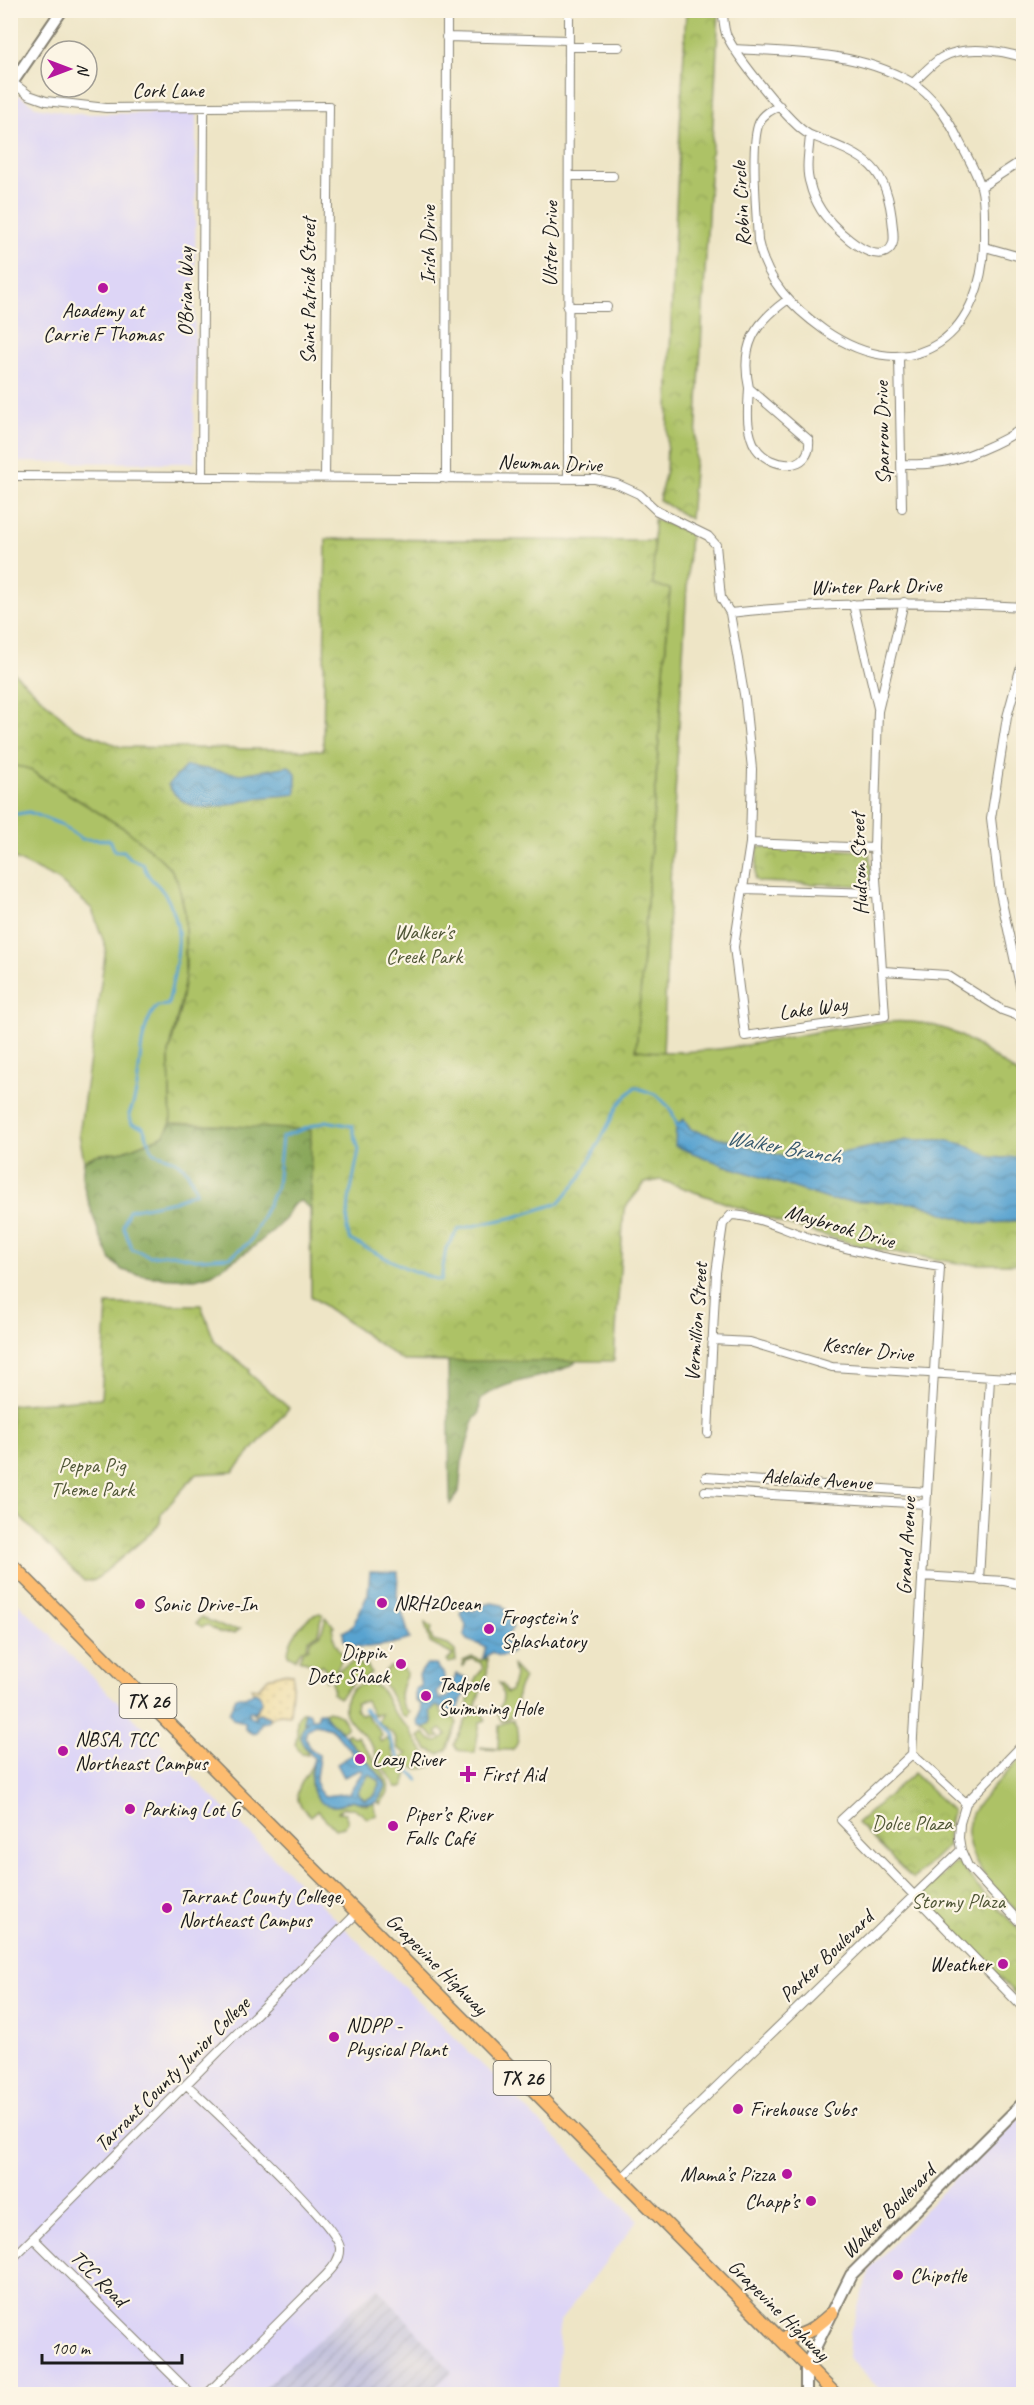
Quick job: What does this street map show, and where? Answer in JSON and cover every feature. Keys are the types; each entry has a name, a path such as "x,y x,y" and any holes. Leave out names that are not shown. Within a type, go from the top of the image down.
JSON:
{"main road":[{"name":"Grapevine Highway","path":"10,1563 835,2394"},
{"path":"779,2338 797,2337 813,2330 832,2313"}],"street":[{"path":"11,85 62,10"},
{"name":"Irish Drive","path":"446,479 447,10"},
{"name":"Ulster Drive","path":"568,479 569,10"},
{"path":"723,10 725,32 734,49 796,125 810,135 850,150 875,170 883,181 891,201 894,234 893,245 889,250 884,253 874,253 861,248 832,223 821,210 809,184 807,170 810,135"},
{"path":"446,37 619,47"},
{"name":"Robin Circle","path":"734,49 816,53 874,65 913,83 944,115 981,187 985,246 978,292 969,311 932,348 920,354 899,357 883,357 867,353 841,342 800,313 773,281 760,253 756,186 758,125 764,115 780,106"},
{"path":"913,83 940,58 949,55 971,51 1010,53 1023,58"},
{"name":"Cork Lane","path":"11,85 46,101 106,108 329,106"},
{"name":"Saint Patrick Street","path":"325,477 327,124 329,106"},
{"name":"O'Brian Way","path":"202,477 204,108"},
{"path":"981,187 1023,159"},
{"path":"570,176 613,176"},
{"path":"985,246 1023,258"},
{"path":"749,388 809,440 808,452 797,464 772,462 764,458 755,447 749,427 749,388 746,363 751,338 764,318 787,300"},
{"path":"567,307 607,307"},
{"name":"Sparrow Drive","path":"899,357 902,508"},
{"path":"902,465 937,464 961,457 1002,440 1023,427"},
{"name":"Newman Drive","path":"10,476 595,479 616,484 639,495 657,511 708,536 716,545 721,598 730,612 745,700 752,769 750,843 734,947 745,1036"},
{"name":"Winter Park Drive","path":"730,612 792,606 904,602 1023,607"},
{"name":"Hudson Street","path":"885,1016 873,848 879,711 904,602"},
{"name":"Hudson Street","path":"853,604 879,711"},
{"path":"1023,655 1007,717 992,818 1000,893 1023,1004"},
{"path":"750,843 873,848"},
{"path":"742,889 876,893"},
{"path":"883,971 947,975 1002,1010 1023,1018"},
{"name":"Lake Way","path":"745,1036 885,1016"},
{"name":"Maybrook Drive","path":"731,1215 887,1259 940,1267"},
{"name":"Vermillion Street","path":"708,1433 712,1340 721,1242 723,1224 731,1215"},
{"name":"Grand Avenue","path":"912,1754 940,1267"},
{"name":"Kessler Drive","path":"712,1340 750,1342 832,1366 1023,1379"},
{"path":"979,1580 990,1377"},
{"name":"Adelaide Avenue","path":"706,1477 927,1492"},
{"name":"Adelaide Avenue","path":"705,1491 926,1504"},
{"path":"922,1576 1023,1585"},
{"path":"1023,1743 966,1803 960,1823 961,1850 968,1866 1023,1928"},
{"path":"966,1803 912,1754 841,1820 1023,2009"},
{"name":"Parker Boulevard","path":"621,2179 961,1850"},
{"name":"Tarrant County Junior College","path":"10,2261 358,1912"},
{"path":"187,2085 306,2200 334,2233 341,2248 337,2263 326,2275 207,2394"},
{"name":"Walker Boulevard","path":"806,2366 851,2275 1023,2102"},
{"name":"TCC Road","path":"33,2238 191,2394"},
{"path":"806,2366 806,2394"}],"shaded area":[{"name":"Academy at Carrie F Thomas","path":"18,95 37,107 74,114 196,113 194,463 11,462 10,105"},
{"name":"Tarrant County College, Northeast Campus","path":"10,1595 638,2220 560,2321 557,2394 11,2394"},
{"path":"1023,2115 1023,2394 884,2394 848,2357 850,2333 870,2269 948,2185"},
{"path":"378,2287 452,2372 427,2394 257,2394"}],"green space":[{"path":"686,11 719,11 690,519 659,500 666,470 673,267"},
{"path":"654,519 690,533 670,882 663,1053 636,1050 670,590 653,585"},
{"name":"Walker's Creek Park","path":"326,539 654,541 653,585 670,589 636,1050 684,1052 708,1050 886,1022 916,1022 955,1033 1023,1077 1023,1264 964,1264 864,1247 785,1224 661,1180 645,1183 624,1209 614,1361 403,1361 311,1296 311,1130 171,1123 169,1054 180,1010 186,969 185,912 178,882 171,869 127,830 27,768 11,765 10,669 74,728 121,747 323,750"},
{"path":"10,765 27,768 127,830 150,848 171,869 178,882 185,912 186,969 180,1010 169,1054 171,1123 164,1135 124,1151 96,1155 84,1161 79,1134 106,948 92,909 58,880 11,857"},
{"path":"39,776 186,838 251,1080 578,1348 575,1363 551,1373 502,1387 480,1400 479,1414 474,1419 462,1462 459,1492 450,1504 448,1362 403,1361 311,1296 310,1209 301,1201 294,1203 283,1221 251,1249 212,1274 195,1279 152,1277 122,1270 111,1260 99,1234 85,1191 82,1177 84,1161 96,1155 124,1151 164,1135 171,1123 169,1054 185,982 185,912 178,882 171,869 150,848 127,830"},
{"path":"758,847 869,851 872,879 870,886 759,882 755,879"},
{"name":"Peppa Pig Theme Park","path":"107,1304 201,1305 215,1342 250,1370 249,1373 289,1408 233,1472 196,1474 161,1514 160,1523 151,1533 95,1580 84,1581 11,1508 11,1405 101,1398"},
{"path":"320,1613 323,1615 319,1633 308,1640 307,1647 301,1650 295,1659 288,1655 298,1630 308,1619"},
{"path":"201,1617 225,1628 240,1629 235,1633 220,1633 208,1625 202,1627 196,1623"},
{"path":"326,1617 334,1626 332,1627 335,1642 343,1656 334,1675 326,1681 329,1673 322,1665 319,1667 299,1659 303,1651 309,1648 310,1641 321,1634"},
{"path":"425,1623 432,1628 430,1633 433,1641 448,1645 455,1651 456,1661 449,1663 447,1661 453,1655 430,1643"},
{"path":"472,1657 487,1659 487,1670 476,1706 471,1708 468,1707 468,1700 474,1689 476,1677 483,1669 481,1663 473,1659 466,1661 463,1667 463,1661"},
{"path":"352,1662 359,1663 360,1666 367,1665 371,1673 366,1678 354,1681 339,1698 332,1693 332,1682 341,1668"},
{"path":"513,1666 524,1678 518,1690 515,1714 502,1721 497,1713 503,1698 499,1683 503,1685 507,1693 511,1691 515,1675"},
{"path":"390,1667 403,1669 407,1673 400,1694 404,1708 409,1712 406,1717 402,1716 382,1680 385,1671"},
{"path":"367,1683 382,1691 395,1715 410,1729 431,1760 431,1766 420,1769 403,1763 402,1758 407,1754 398,1748 395,1736 378,1722 381,1714 373,1715 366,1701 356,1703 355,1709 360,1714 366,1714 380,1730 381,1742 386,1738 391,1743 393,1756 408,1771 405,1785 402,1788 396,1788 378,1760 370,1742 348,1718 345,1711 350,1692 356,1686"},
{"path":"439,1706 443,1716 454,1718 457,1723 447,1750 439,1754 427,1749 419,1737 424,1733 437,1742 447,1735 441,1729 436,1733 440,1737 434,1738 423,1729 432,1724 430,1712"},
{"path":"481,1706 486,1720 480,1722 475,1752 458,1750 454,1745 466,1720"},
{"path":"328,1710 340,1715 347,1726 342,1731 327,1721 324,1712"},
{"path":"301,1712 304,1712 304,1722 307,1722 300,1735 308,1755 302,1754 295,1744 297,1719"},
{"path":"513,1720 518,1732 515,1747 512,1750 481,1749 481,1747 498,1749 499,1726"},
{"path":"348,1733 353,1737 357,1736 389,1781 388,1793 380,1804 377,1801 382,1795 386,1782 349,1741 346,1736"},
{"path":"1023,1756 1023,1918 981,1870 973,1856 968,1827 977,1805"},
{"path":"312,1765 311,1785 330,1806 339,1806 352,1800 366,1805 374,1803 377,1815 367,1818 354,1808 343,1808 338,1812 345,1813 348,1822 344,1827 335,1829 317,1810 310,1816 303,1809 297,1796 300,1785"},
{"name":"Dolce Plaza","path":"914,1773 952,1811 948,1828 948,1846 913,1879 857,1823"},
{"path":"369,1774 378,1780 380,1785 374,1796 365,1800 357,1793"},
{"name":"Stormy Plaza","path":"954,1864 960,1864 977,1886 1023,1934 1023,2002 923,1899 924,1892"}],"sand":[{"path":"282,1673 293,1674 290,1715 279,1714 268,1720 269,1717 259,1713 255,1715 253,1713 258,1710 259,1704 251,1688 258,1689 268,1678"}],"water":[{"path":"186,766 241,774 289,766 296,773 296,794 258,798 209,808 198,807 177,796 168,785"},
{"path":"684,1119 690,1129 791,1159 821,1157 908,1140 944,1140 963,1144 991,1157 1023,1156 1023,1220 982,1224 948,1215 918,1203 831,1200 724,1165 675,1146 676,1125"},
{"name":"NRH2Ocean","path":"370,1571 398,1572 397,1595 410,1639 366,1647 350,1645 344,1641 343,1632 352,1627 368,1594"},
{"name":"Frogstein's Splashatory","path":"492,1603 502,1605 511,1616 509,1623 513,1627 505,1640 513,1644 514,1648 504,1656 498,1656 492,1652 483,1658 486,1647 467,1640 464,1636 466,1626 461,1614 464,1608 474,1611 483,1605"},
{"name":"Tadpole Swimming Hole","path":"426,1665 436,1665 444,1674 444,1681 437,1693 440,1699 448,1697 456,1674 469,1679 457,1713 436,1706 430,1712 433,1722 425,1728 419,1726 417,1722 422,1711 421,1704 415,1700 415,1689 421,1686 419,1675"},
{"path":"255,1692 260,1695 261,1703 253,1713 249,1711 249,1717 255,1719 255,1715 259,1713 269,1717 267,1722 261,1723 257,1732 251,1733 245,1729 245,1722 233,1719 229,1713 236,1697 245,1697"},
{"name":"Lazy River","path":"304,1712 309,1712 312,1718 317,1718 319,1712 324,1712 328,1720 341,1731 384,1782 386,1786 377,1801 369,1804 352,1800 335,1806 326,1805 320,1801 312,1788 311,1772 314,1758 300,1737 307,1722 304,1722","holes":["315,1724 331,1728 353,1754 337,1764 344,1777 359,1770 363,1771 349,1793 325,1796 317,1787 319,1755 309,1747 305,1737 307,1730","369,1774 378,1780 380,1785 374,1796 365,1800 357,1793"]}],"waterway":[{"name":"Walker Branch","path":"10,812 17,814 29,812 60,824 82,839 110,840 115,851 124,851 129,858 143,864 150,878 164,893 176,920 178,948 168,1005 157,1006 145,1031 137,1088 129,1114 132,1124 143,1127 153,1152 177,1161 186,1169 196,1192 174,1201 129,1210 123,1226 132,1249 150,1256 172,1254 196,1259 230,1257 250,1242 277,1186 282,1137 326,1121 352,1126 359,1150 349,1200 347,1230 350,1240 406,1268 441,1281 446,1248 459,1229 515,1217 559,1203 581,1177 619,1104 635,1087 657,1095 671,1109 678,1128"},
{"path":"364,1709 387,1733 400,1761 418,1780"}],"place":[{"name":"Academy at Carrie F Thomas","path":"103,288"},
{"name":"NRH2Ocean","path":"382,1603"},
{"name":"Sonic Drive-In","path":"140,1604"},
{"name":"Frogstein's Splashatory","path":"489,1629"},
{"name":"Dippin' Dots Shack","path":"401,1664"},
{"name":"Tadpole Swimming Hole","path":"426,1696"},
{"name":"NBSA, TCC Northeast Campus","path":"63,1751"},
{"name":"Lazy River","path":"360,1759"},
{"name":"First Aid","path":"468,1774"},
{"name":"Parking Lot G","path":"130,1809"},
{"name":"Piper’s River Falls Café","path":"393,1826"},
{"name":"Tarrant County College, Northeast Campus","path":"167,1908"},
{"name":"Weather","path":"1003,1964"},
{"name":"NDPP - Physical Plant","path":"334,2037"},
{"name":"Firehouse Subs","path":"738,2109"},
{"name":"Mama’s Pizza","path":"787,2174"},
{"name":"Chapp’s","path":"811,2201"},
{"name":"Chipotle","path":"898,2275"}]}
